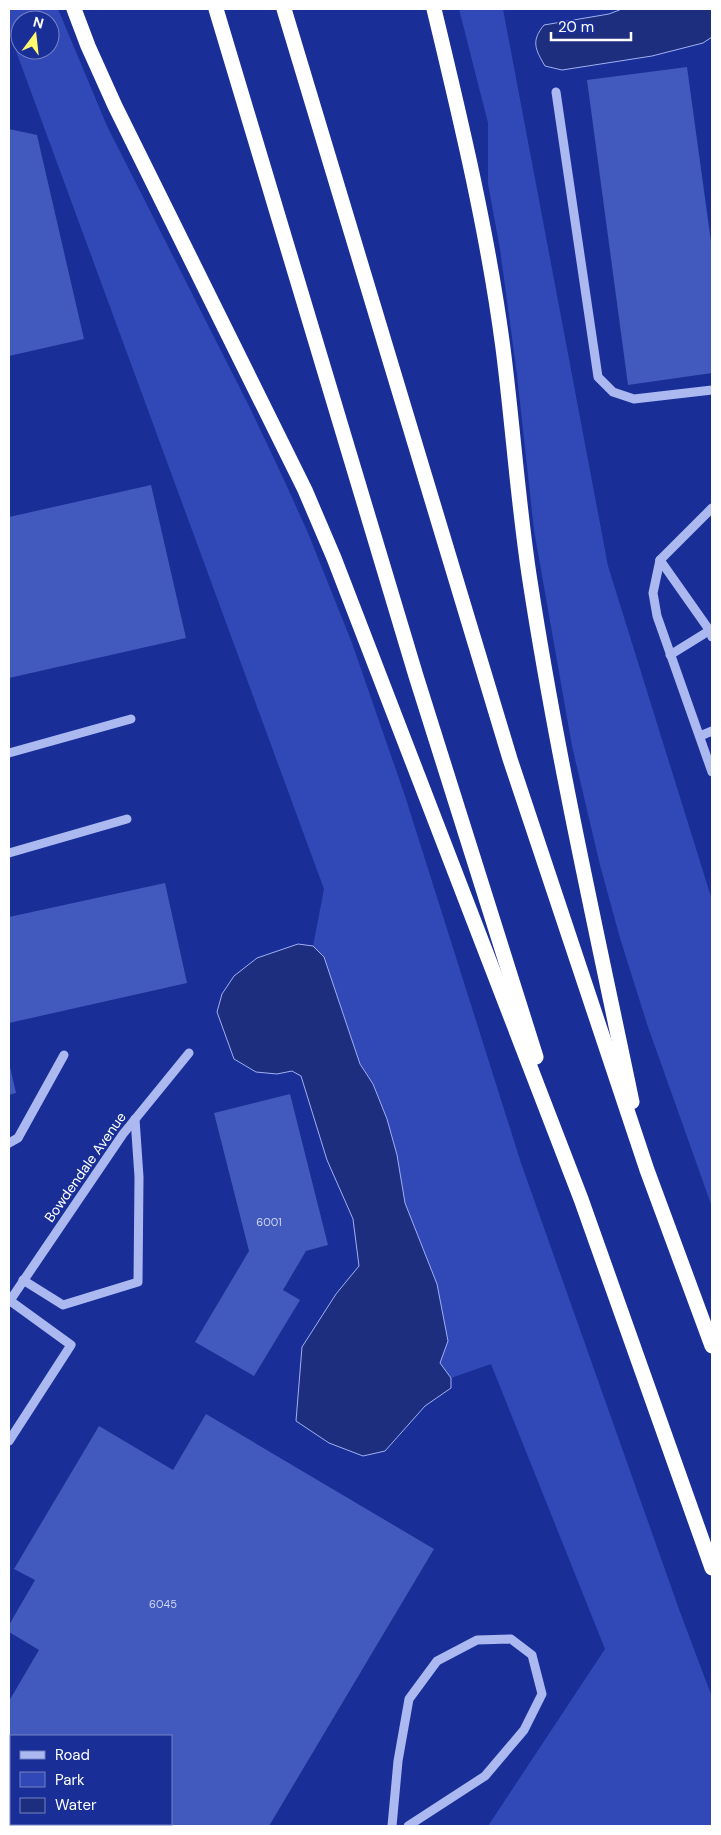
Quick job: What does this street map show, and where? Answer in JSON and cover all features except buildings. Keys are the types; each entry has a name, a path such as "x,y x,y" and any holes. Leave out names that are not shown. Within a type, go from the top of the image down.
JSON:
{"highway":[{"path":"74,9 88,46 115,106 308,498 337,568 581,1199 712,1568"},
{"path":"216,9 416,676 581,1199"},
{"path":"284,9 510,759 647,1170 712,1346"},
{"path":"434,9 461,118 485,234 502,346 529,578 559,753 647,1170"}],"street":[{"path":"556,92 598,377 613,392 634,399 712,390"},
{"path":"712,508 660,560 653,592 657,616 712,772"},
{"path":"660,560 712,632 670,655"},
{"path":"9,753 131,719"},
{"path":"700,736 712,732"},
{"path":"9,853 127,819"},
{"name":"Bowdendale Avenue","path":"9,1301 123,1134 190,1052"},
{"path":"9,1143 18,1138 64,1055"},
{"path":"23,1280 63,1305 138,1282 139,1177 135,1119"},
{"path":"9,1301 71,1345 9,1440"},
{"path":"392,1826 398,1761 409,1699 437,1661 477,1640 510,1639 532,1655 542,1694 524,1730 485,1776 408,1826"}],"green space":[{"path":"9,9 58,9 10,10 10,35"},
{"path":"459,9 503,9 608,566 712,900 712,1207 647,1024 620,938 600,865 572,746 534,530 517,375 500,249 488,184 488,123"},
{"path":"60,14 107,126 250,408 285,482 308,533 352,643 405,796 521,1163 680,1612 712,1697 712,1826 488,1826 605,1649 491,1364 451,1378 440,1363 448,1341 437,1284 405,1203 397,1155 387,1119 373,1084 360,1064 324,957 313,946 324,889 19,60 60,60"}],"water":[{"path":"622,9 712,9 712,37 703,43 652,56 562,70 545,66 536,45 537,36 544,25 609,14"},
{"path":"298,944 313,946 324,957 360,1064 373,1084 387,1119 397,1155 405,1203 437,1284 448,1341 440,1363 451,1378 451,1388 425,1406 385,1451 363,1456 329,1443 296,1421 302,1347 336,1294 359,1266 353,1219 327,1160 301,1076 292,1071 277,1074 256,1072 234,1059 217,1012 222,994 234,976 257,958"}]}
